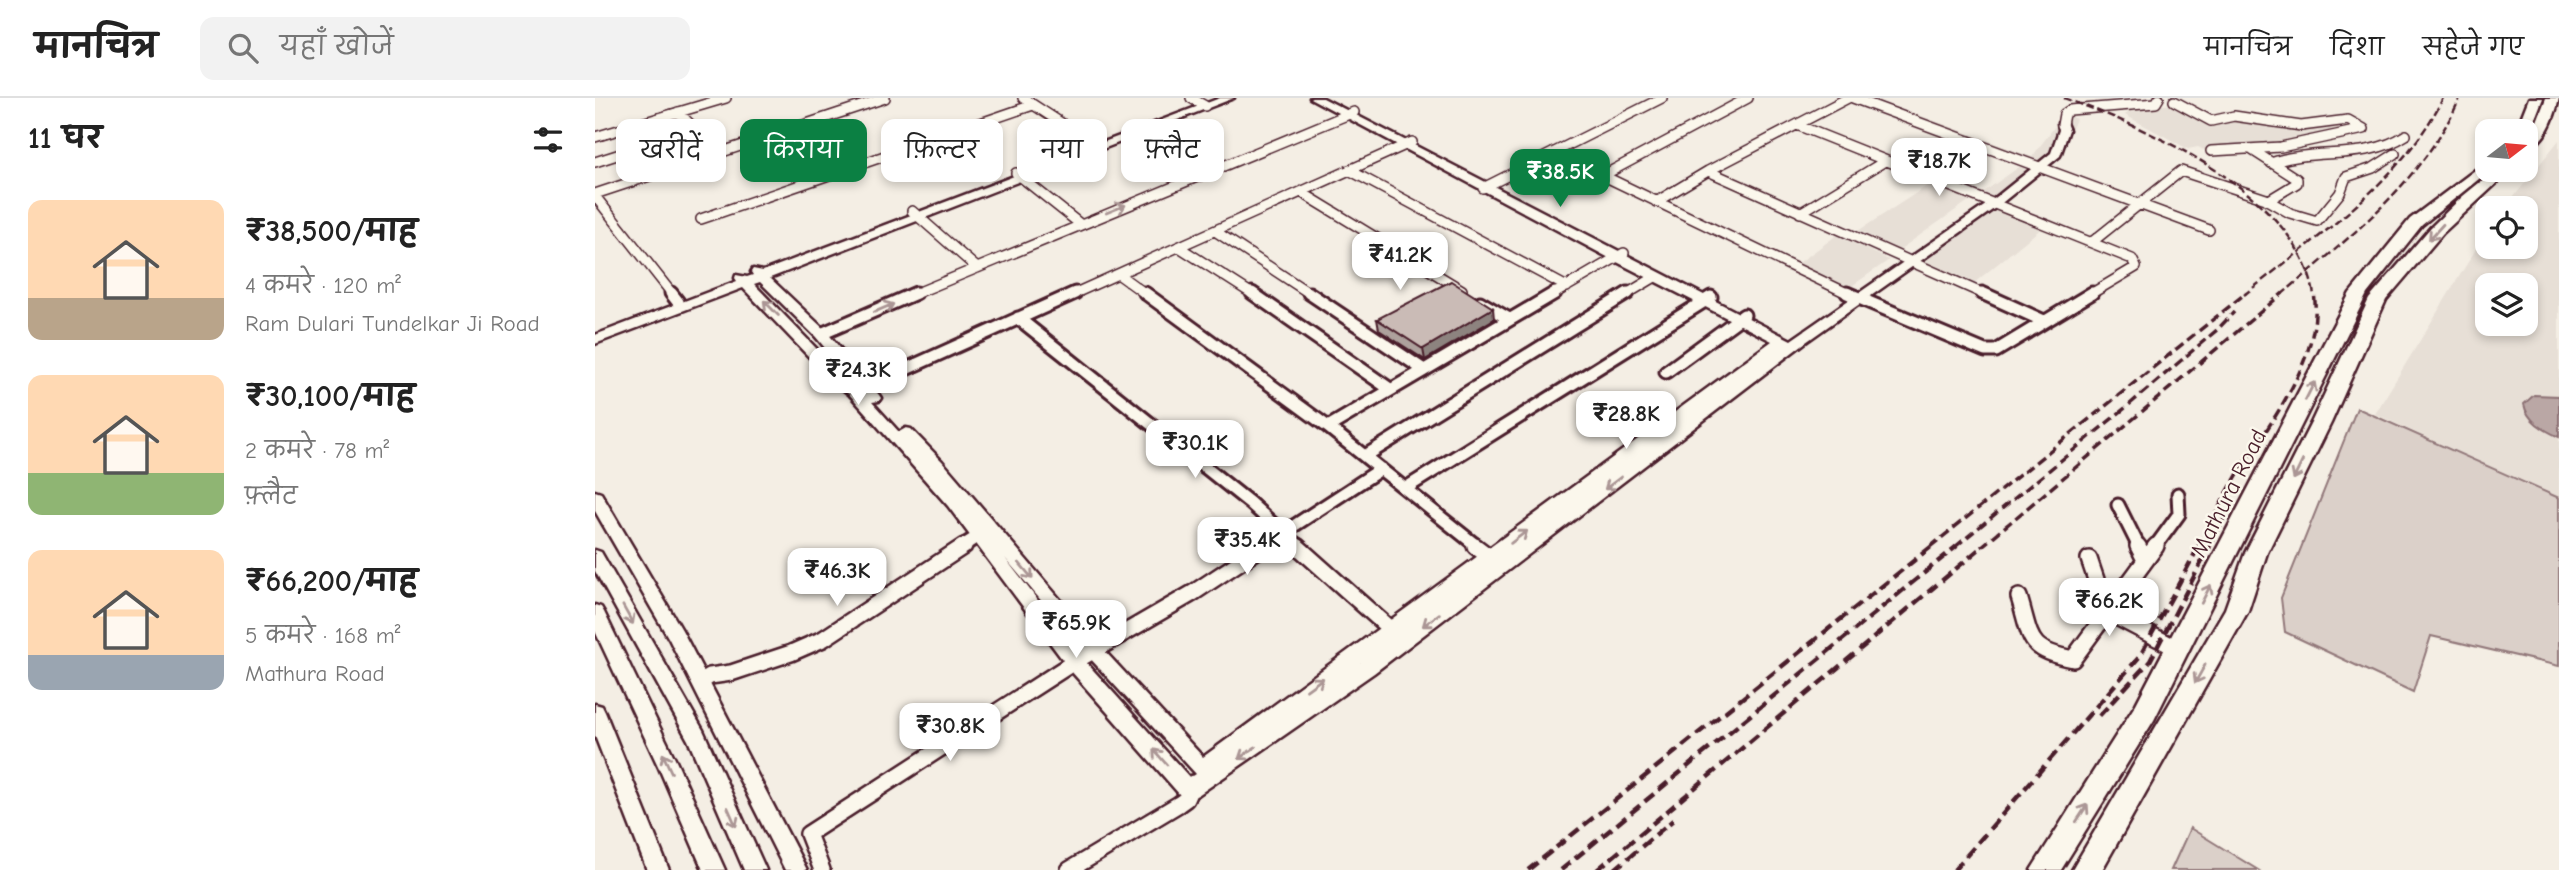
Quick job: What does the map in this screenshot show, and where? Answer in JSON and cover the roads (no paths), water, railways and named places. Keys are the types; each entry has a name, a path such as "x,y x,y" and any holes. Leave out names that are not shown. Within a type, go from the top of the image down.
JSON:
{"highway":[{"path":"2528,119 2536,98"},
{"path":"2538,133 2553,98"},
{"name":"Mathura Road","path":"2045,870 2145,712 2360,293 2416,222 2475,175"},
{"path":"2086,870 2236,611 2256,553 2378,299 2437,230 2489,182"}],"street":[{"path":"595,137 726,98"},
{"path":"726,151 885,98"},
{"path":"1023,98 1054,119"},
{"path":"1107,141 1199,103 1218,98"},
{"path":"1199,103 1229,98"},
{"path":"1315,98 1351,114 1787,341"},
{"path":"1328,98 1351,114"},
{"path":"1487,186 1662,98"},
{"path":"1602,176 1748,98"},
{"path":"1656,202 1708,171 1851,98 2209,230"},
{"path":"1205,773 1209,764 1390,629 1787,341 2038,166 2062,125 2064,114 2075,108 2187,98"},
{"path":"2174,101 2211,121 2234,116 2301,126 2347,120 2364,129 2252,150 2211,151"},
{"path":"701,219 1033,105"},
{"path":"678,112 685,119"},
{"path":"821,334 1080,224 1351,114"},
{"path":"1554,152 1853,296 1985,351 1996,351 2136,267 2132,259 2092,242 1797,125"},
{"path":"2271,163 2296,154 2373,150 2392,144 2406,135"},
{"path":"860,390 1408,144"},
{"path":"2252,150 2298,181 2276,198 2267,200"},
{"path":"2092,242 2183,171 2267,200 2290,213 2317,221 2340,193 2346,177 2378,165 2395,154"},
{"path":"595,162 616,155"},
{"path":"1800,213 1885,161"},
{"path":"1349,170 1567,287"},
{"path":"1708,171 2044,321"},
{"path":"595,340 751,277 1017,176"},
{"path":"633,182 595,195 678,302"},
{"path":"1028,182 1080,224"},
{"path":"1301,192 1509,319"},
{"path":"915,214 977,268"},
{"path":"1215,231 1424,370"},
{"path":"1179,247 1391,389"},
{"path":"1328,427 1621,255"},
{"path":"1621,255 1655,277 1707,300"},
{"path":"1118,274 1328,427 1491,558"},
{"path":"595,333 751,277"},
{"path":"751,277 821,334 860,390 1205,773"},
{"path":"751,277 838,379 860,390"},
{"path":"1365,456 1655,277"},
{"path":"1441,290 1452,284"},
{"path":"1405,488 1707,300"},
{"path":"1666,372 1742,317"},
{"path":"1017,318 1250,503 1390,629"},
{"path":"1363,329 1374,323"},
{"path":"1069,870 1179,804 1205,773 1495,573 1787,341"},
{"path":"822,870 808,834 1075,662 1193,593 1381,469"},
{"path":"2019,597 2032,638 2037,645 2045,652 2073,659 2179,514 2178,494"},
{"path":"595,497 700,682 796,870"},
{"path":"2118,505 2145,560"},
{"path":"981,527 1075,662 1187,789 1191,789"},
{"path":"700,682 710,676 731,673 791,653 823,639 981,527"},
{"path":"595,556 696,736 755,870"},
{"path":"2089,559 2107,612 2178,649"},
{"path":"595,612 669,767 714,870"},
{"path":"595,712 658,870"}],"railway":[{"path":"2064,98 2177,147 2215,170 2251,196 2280,226 2298,253"},
{"path":"2298,253 2381,182 2425,128 2443,98"},
{"path":"2307,273 2358,230 2405,182 2426,156 2460,98"},
{"path":"2244,295 2298,253"},
{"path":"2298,253 2307,273"},
{"path":"2281,295 2307,273"},
{"path":"2307,273 2314,295"},
{"path":"1930,547 2246,293"},
{"path":"1981,547 2283,293"},
{"path":"2198,547 2303,364 2315,316 2314,293"},
{"path":"1955,547 2130,404 2218,329 2234,312"},
{"path":"2209,547 2230,507"},
{"path":"1528,870 1932,546"},
{"path":"1561,870 1957,546"},
{"path":"1597,870 1983,546"},
{"path":"1954,870 2140,656 2199,546"},
{"path":"2099,716 2150,661 2210,546"},
{"path":"1614,870 1673,820"}]}
